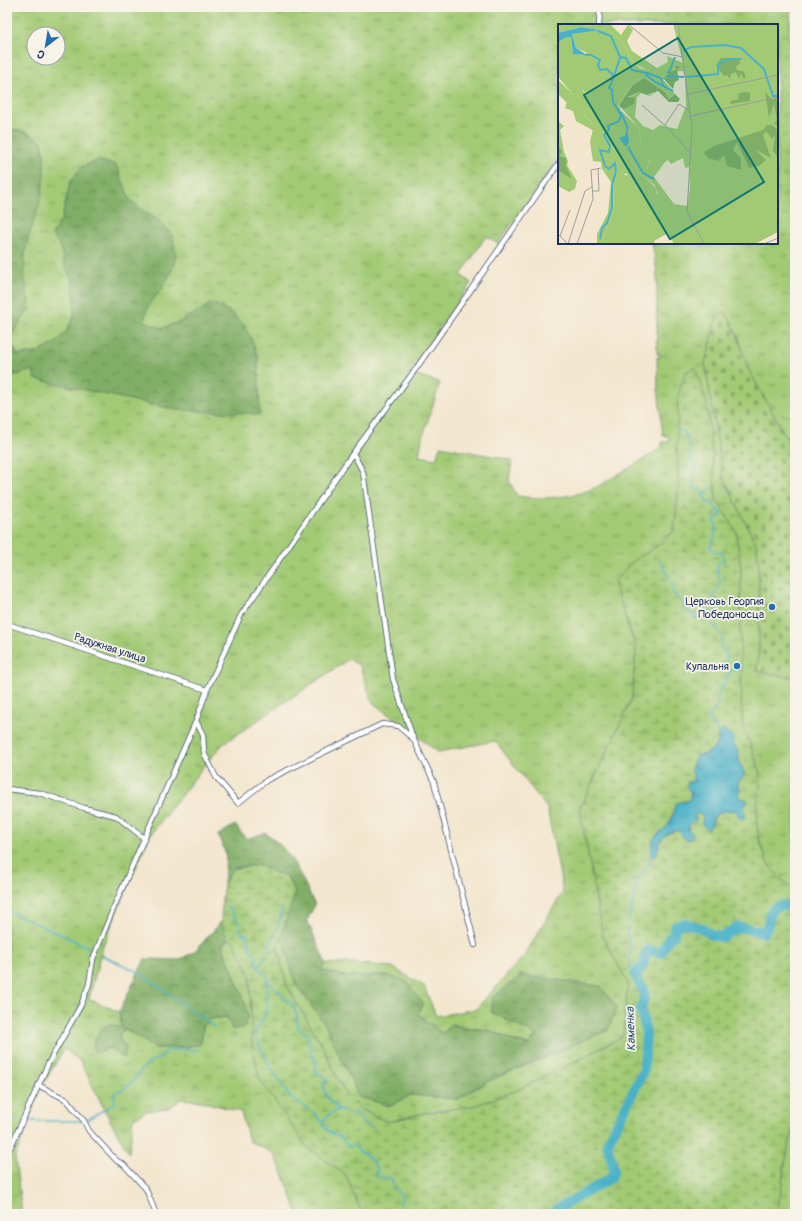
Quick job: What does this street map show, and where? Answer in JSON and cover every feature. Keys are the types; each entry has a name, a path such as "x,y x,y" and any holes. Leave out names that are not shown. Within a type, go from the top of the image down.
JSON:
{"street":[{"path":"599,24 600,7"},
{"path":"7,1155 48,1064 81,1005 90,984 93,958 113,909 145,839 196,721 207,690 241,615 353,453 415,370 558,164"},
{"path":"353,453 364,472 393,679 413,738 434,782 475,945"},
{"name":"Радужная улица","path":"7,624 207,690"},
{"path":"196,721 203,735 204,753 216,777 238,803 267,780 382,724 398,726 413,738"},
{"path":"7,789 40,793 84,808 116,816 145,839"},
{"path":"38,1085 67,1100 84,1121 89,1131 146,1189 156,1214"}],"green space":[{"path":"7,7 791,7 789,38 795,39 795,456 790,444 747,367 739,339 726,312 716,317 710,347 705,362 723,476 757,546 759,569 759,652 757,671 795,678 795,888 789,886 778,877 768,864 759,839 757,805 760,786 759,768 742,724 740,634 741,568 736,531 716,498 707,404 695,368 677,448 679,488 674,531 653,549 632,562 621,606 636,648 632,698 580,809 603,937 628,983 623,1036 518,1090 474,1106 424,1113 388,1122 362,1110 344,1092 324,1049 287,986 277,948 280,938 283,940 296,985 325,1024 339,1052 391,1106 410,1095 458,1099 488,1081 577,1043 491,1012 536,1035 529,1045 514,1041 489,1030 464,1028 452,1024 442,1033 418,1014 385,975 348,977 321,970 326,964 353,963 392,967 424,986 436,1016 476,1009 525,955 563,891 547,808 495,741 438,752 372,702 360,666 349,659 223,744 203,767 149,837 102,948 89,999 119,1012 122,1028 103,1051 109,1048 126,1048 119,1038 120,1033 125,1029 156,1048 188,1047 201,1043 203,1027 210,1019 227,1017 243,997 222,945 232,938 245,963 250,977 252,1046 307,1147 346,1175 362,1214 298,1214 284,1176 273,1153 249,1141 241,1112 201,1101 181,1099 169,1108 146,1111 133,1119 129,1153 112,1124 80,1061 64,1049 41,1088 15,1157 22,1214 7,1214","holes":["558,24 778,24 778,244 652,244 657,272 657,354 660,354 660,357 657,357 658,388 663,436 669,436 669,442 662,442 662,448 588,491 568,496 547,498 517,496 509,480 512,460 440,446 436,459 419,456 422,439 440,383 424,377 408,374 471,283 461,275 486,236 498,244 558,159"]},
{"path":"7,128 26,132 42,141 44,162 44,176 41,196 25,253 25,280 30,308 9,339 18,355 36,353 53,345 66,332 74,316 75,298 72,280 64,264 60,246 52,235 62,218 70,183 81,167 98,160 116,165 130,200 161,222 173,237 176,255 171,273 161,290 149,304 144,321 162,328 180,322 212,303 229,311 243,324 252,340 258,358 260,414 177,410 35,379 33,370 7,377"},
{"path":"726,312 739,339 747,367 790,444 795,456 795,510 791,528 795,532 795,678 757,671 759,652 759,569 757,546 723,476 705,362 710,347 716,317"},
{"path":"695,367 707,404 716,498 736,531 741,568 740,634 742,724 759,768 760,786 757,805 757,825 759,839 768,864 789,886 795,888 795,1121 786,1157 778,1208 779,1214 362,1214 346,1175 307,1147 260,1080 252,1046 250,977 245,963 232,939 228,940 221,922 224,884 233,869 259,865 275,873 286,875 295,893 277,948 287,986 324,1049 344,1092 362,1110 388,1122 424,1113 474,1106 518,1090 623,1036 628,983 603,937 580,809 632,698 636,648 614,582 632,562 653,549 674,531 679,488 677,448 678,396 685,373","holes":["718,738 732,739 733,744 737,749 739,762 743,770 738,783 741,792 738,795 739,798 746,799 744,806 745,815 729,810 720,812 713,820 712,826 703,818 703,814 697,814 693,817 697,819 690,824 688,831 677,831 670,833 663,837 657,846 656,836 667,826 671,820 673,812 689,800 690,793 687,782 693,782 699,755 708,753 718,742"]},
{"path":"235,825 246,839 265,833 274,839 295,865 315,905 307,920 326,964 321,970 348,977 385,975 406,981 423,1003 418,1014 442,1033 451,1024 464,1028 489,1030 514,1041 529,1045 536,1035 491,1012 493,997 522,975 600,986 617,1007 608,1030 488,1081 458,1099 410,1095 391,1106 359,1097 325,1024 296,985 283,940 280,938 295,893 286,875 275,873 259,865 234,868 224,884 226,855 218,835"},
{"path":"221,922 228,940 222,945 243,997 248,1017 243,1028 232,1029 227,1017 210,1019 203,1027 201,1043 188,1047 156,1048 125,1029 120,1033 119,1038 126,1048 124,1058 109,1048 103,1051 94,1052 93,1047 96,1036 109,1024 122,1028 119,1012 145,959 179,960 195,951"},
{"path":"795,1121 795,1214 779,1214 778,1208 786,1157"}],"water":[{"path":"724,730 727,734 733,735 733,744 737,749 739,762 743,770 744,776 738,783 741,792 738,795 739,798 746,799 748,802 744,806 745,815 743,820 738,816 737,810 721,812 715,815 708,830 702,824 703,814 697,814 693,817 697,819 690,824 688,830 693,834 691,839 687,840 679,831 670,832 661,841 657,855 651,857 653,841 670,822 673,817 674,807 677,803 688,801 691,796 691,792 687,787 687,782 693,782 693,774 691,770 695,758 712,750 718,742 718,732"}],"waterway":[{"path":"677,429 685,432 691,450 690,459 696,467 695,489 703,491 706,503 713,504 721,513 721,516 715,519 717,529 715,530 714,540 710,548 716,552 723,553 724,560 717,564 717,573 720,583 713,600 715,600 716,603 716,627 723,637 720,647 728,657 725,664 729,671 728,677 718,694 718,705 710,717 711,725 715,727 718,733"},
{"path":"704,496 710,489"},
{"path":"660,560 672,583 673,594 676,594 677,599 680,599 690,614 694,615 694,618 705,618 706,613 710,611 716,617"},
{"path":"729,673 736,670 738,667 741,667"},
{"path":"635,975 630,966 630,946 627,935 629,919 636,884 650,862 652,847"},
{"name":"Каменка","path":"555,1214 557,1209 611,1178 614,1169 607,1144 644,1070 646,1032 641,1008 645,994 635,975 644,964 645,955 648,950 661,953 669,938 674,936 675,926 685,923 701,928 712,935 722,937 738,927 764,933 770,914 775,908 779,906 795,905"},
{"path":"226,908 230,909 238,922 241,923 241,933 246,934 250,944 249,948 256,957 257,966 268,977 267,980 281,993 286,1002 291,1002 295,1009 298,1029 308,1034 308,1041 311,1043 310,1054 316,1060 315,1071 328,1081 323,1086 329,1100 338,1110 351,1114 355,1112 359,1115 363,1123 373,1128"},
{"path":"259,967 261,962 270,952 269,944 278,928 282,908"},
{"path":"7,910 90,949"},
{"path":"101,955 139,972 214,1027"},
{"path":"267,980 267,1002 265,1015 254,1034 269,1065 289,1096 317,1115 320,1121 323,1121"},
{"path":"85,1121 115,1103 114,1093 129,1085 144,1067 154,1060 161,1058 166,1050 198,1050"},
{"path":"338,1110 324,1119 324,1126 328,1131 339,1136 349,1147 354,1145 360,1152 368,1157 378,1170 376,1173 377,1177 391,1178 395,1189 402,1198 396,1214"},
{"path":"7,1120 17,1121"},
{"path":"28,1121 82,1121"},
{"path":"536,1214 557,1209"}],"place":[{"name":"Церковь Георгия Победоносца","path":"772,607"},
{"name":"Купальня","path":"737,666"}]}
